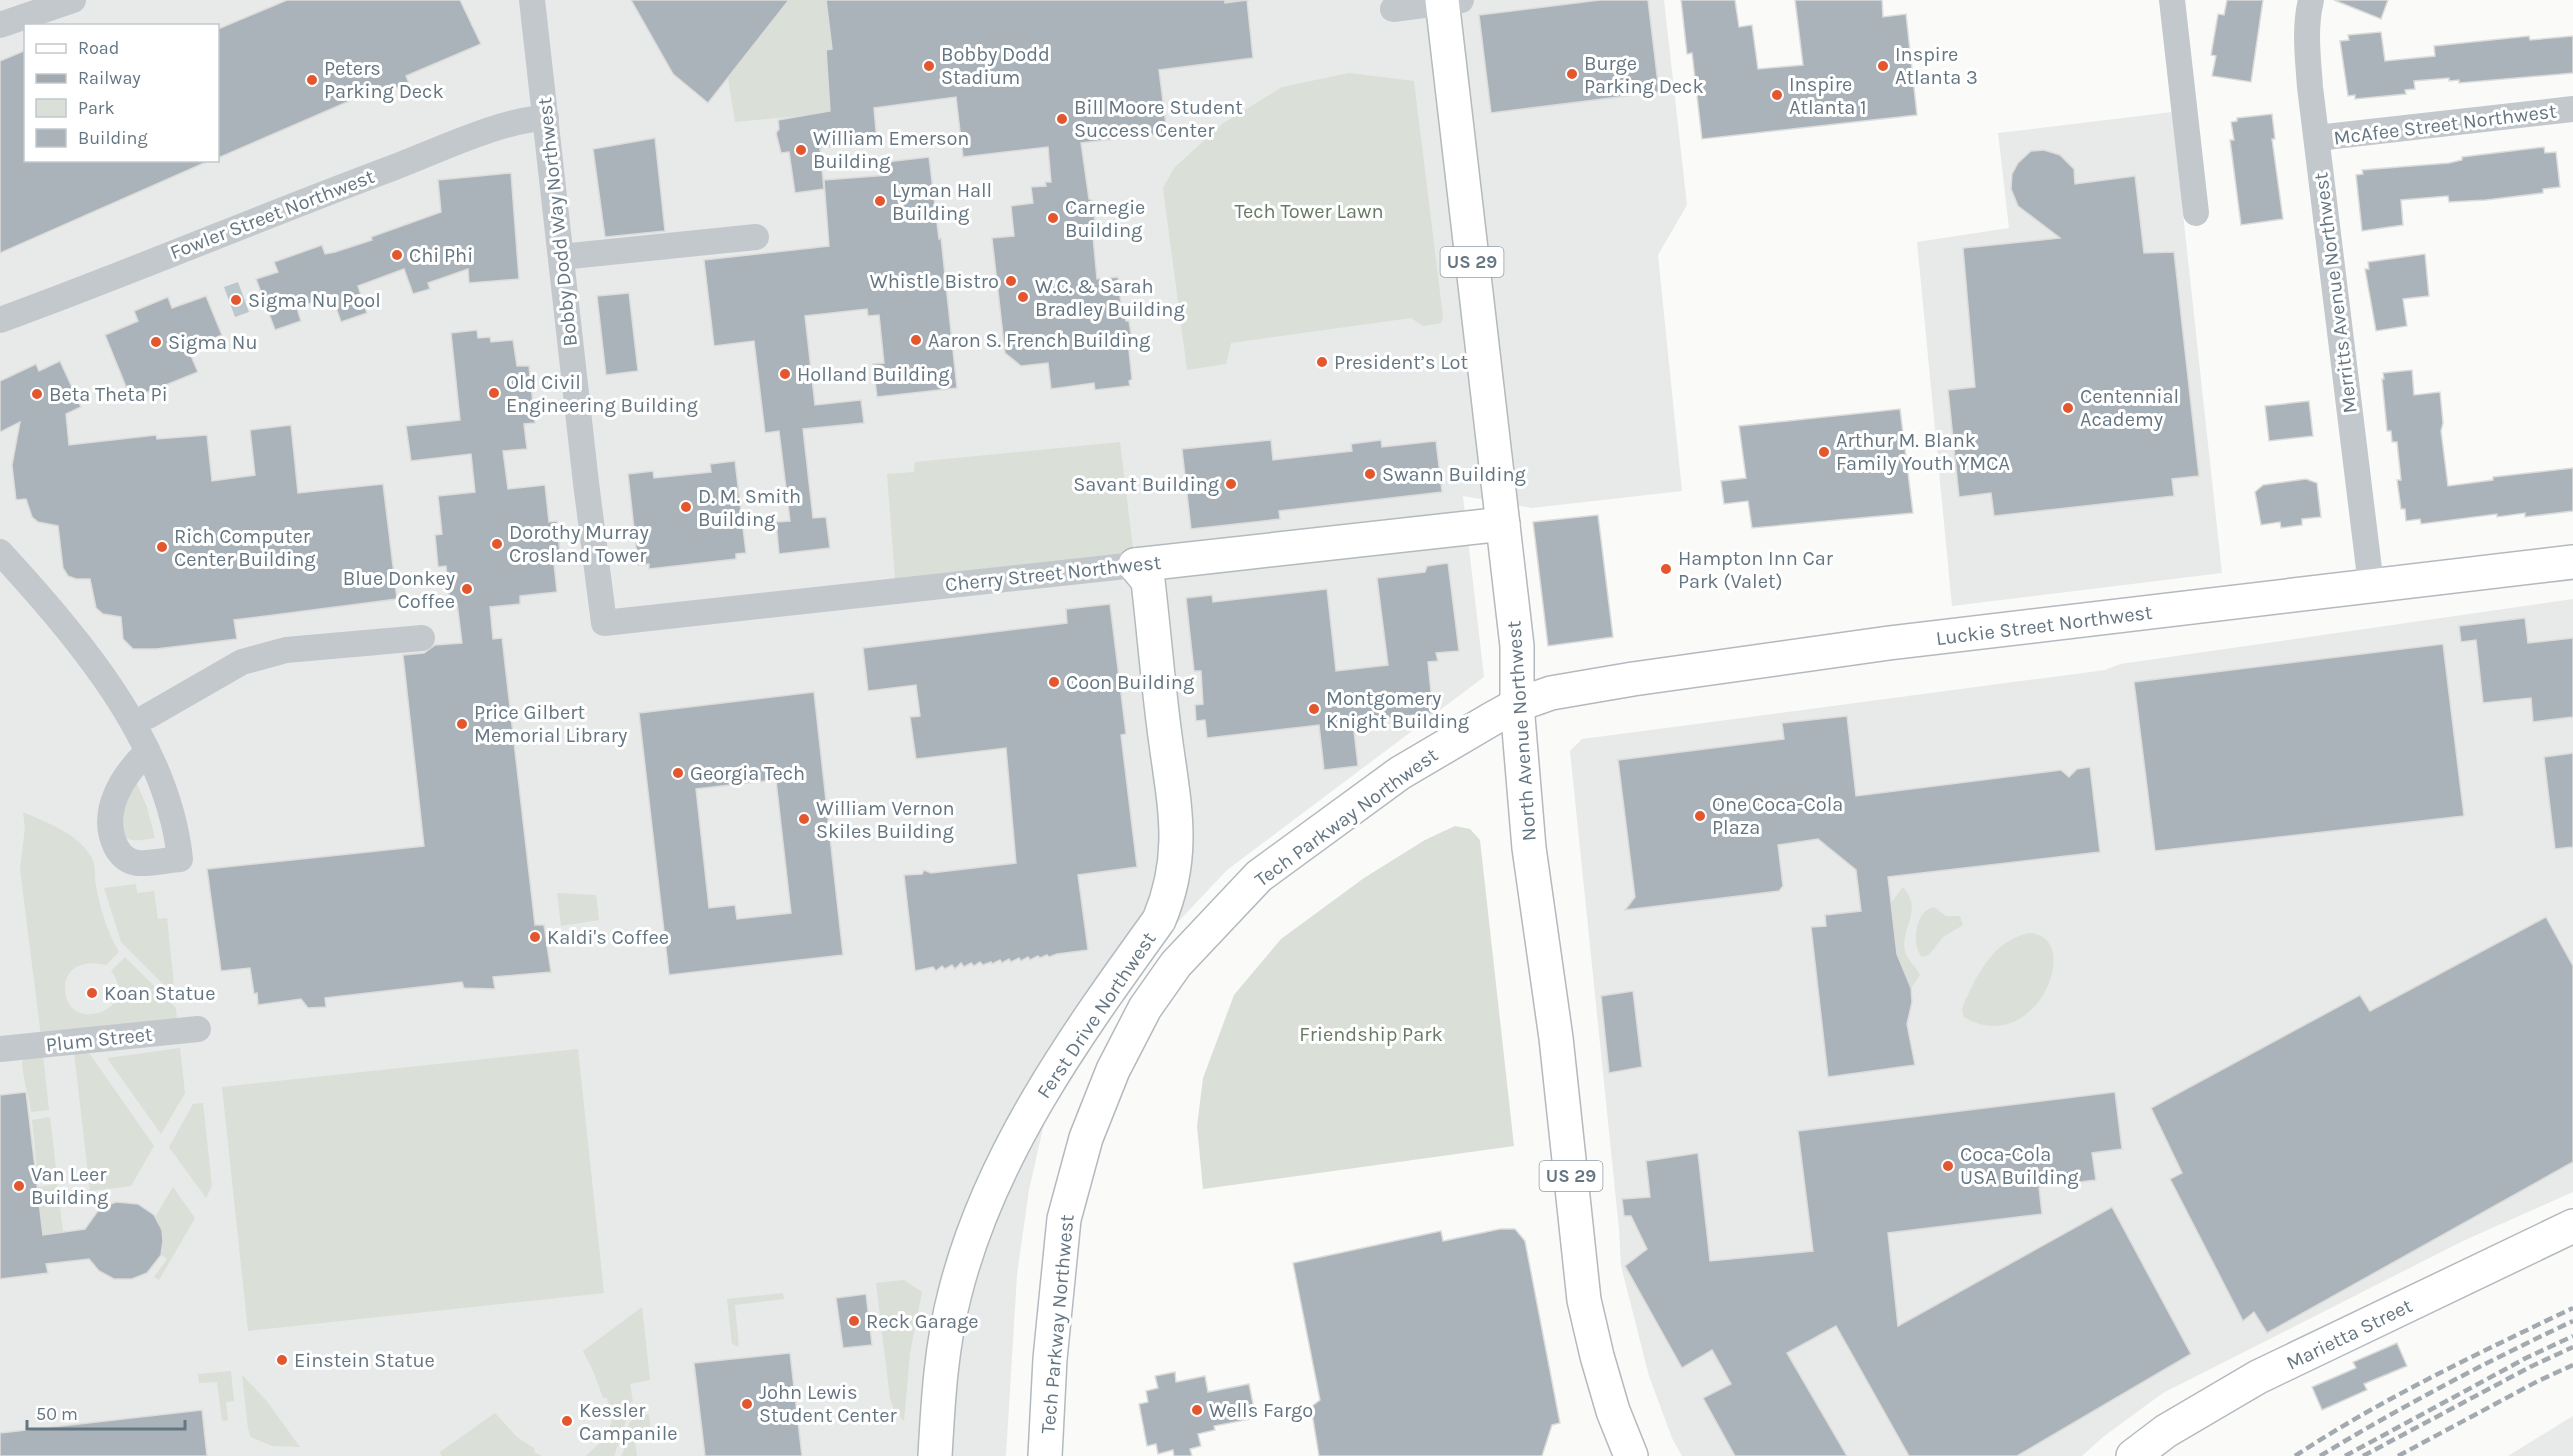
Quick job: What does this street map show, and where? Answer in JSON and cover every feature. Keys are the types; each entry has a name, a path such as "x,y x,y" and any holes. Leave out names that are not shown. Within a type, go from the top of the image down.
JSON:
{"main road":[{"name":"North Avenue Northwest","path":"1448,1 1517,646 1517,705 1529,848 1556,1038 1584,1300 1613,1411 1631,1456"},
{"name":"Cherry Street Northwest","path":"1135,564 1503,524"},
{"name":"Luckie Street Northwest","path":"1517,705 1551,693 1596,685 1819,653 2573,562"},
{"name":"Ferst Drive Northwest","path":"935,1456 943,1360 954,1294 972,1237 1006,1158 1055,1068 1159,920 1170,893 1176,865 1172,777 1165,737 1148,581 1135,564"},
{"name":"Tech Parkway Northwest","path":"1045,1456 1050,1359 1064,1219 1086,1138 1113,1070 1145,1008 1176,964 1259,876 1400,773 1517,705"},
{"name":"Marietta Street","path":"2133,1456 2166,1431 2258,1377 2573,1226"}],"street":[{"path":"0,25 73,0"},
{"name":"Bobby Dodd Way Northwest","path":"532,0 583,461 604,623"},
{"path":"2172,0 2196,213"},
{"name":"Merritts Avenue Northwest","path":"2311,0 2307,50 2371,585"},
{"path":"1393,9 1448,1"},
{"name":"McAfee Street Northwest","path":"2317,138 2573,109"},
{"name":"Fowler Street Northwest","path":"0,320 262,217 525,118 546,118"},
{"path":"561,257 756,237"},
{"path":"0,552 36,589 110,684 147,752 166,794 174,820 180,859 138,863 125,859 119,853 113,840 109,815 128,769 147,752"},
{"name":"Cherry Street Northwest","path":"604,623 1135,564"},
{"path":"148,716 242,662 286,650 422,638"},
{"name":"Plum Street","path":"0,1049 198,1029"}],"shaded area":[{"name":"Georgia Tech","path":"0,0 1664,0 1687,205 1658,255 1682,491 1532,508 1463,496 1484,677 1227,870 1163,938 1045,1119 1029,1190 1017,1275 1006,1456 0,1456"},
{"name":"Centennial Academy","path":"2172,112 2222,573 1952,606 1917,242 2009,228 1998,133"},
{"name":"Sigma Nu Pool","path":"238,282 249,312 235,317 224,287"},
{"path":"2573,599 2573,1192 2463,1241 2163,1393 2103,1437 2082,1456 1682,1456 1672,1438 1649,1376 1621,1266 1570,751 1582,739 2105,670 2120,664"},
{"path":"2573,1416 2573,1456 2508,1456"}],"green space":[{"name":"Bobby Dodd Stadium","path":"631,0 1251,0 1247,1 1253,58 830,113 735,122 728,78 708,103 673,74"},
{"name":"Tech Tower Lawn","path":"1349,73 1414,81 1443,317 1441,323 1423,326 1411,318 1231,343 1226,364 1187,370 1163,188 1174,168 1222,124 1282,87"},
{"path":"1120,442 1135,565 896,591 887,474 914,472 915,462"},
{"path":"136,782 147,807 155,838 131,840 123,835 115,823"},
{"path":"23,812 70,835 86,849 94,865 102,911 119,952 106,965 92,963 73,969 66,980 68,1003 77,1011 88,1014 111,1007 117,997 118,985 111,971 125,957 176,1008 177,1020 41,1036 20,869 25,828"},
{"name":"Friendship Park","path":"1455,826 1470,829 1480,840 1514,1146 1203,1189 1197,1126 1203,1078 1234,995 1281,939 1364,878 1425,840"},
{"path":"136,884 137,893 154,891 158,919 167,918 174,985 169,990 121,942 104,888"},
{"path":"1903,887 1909,896 1912,911 1904,942 1905,951 1920,975 1911,988 1902,967 1898,968 1892,906 1888,907"},
{"path":"557,893 596,895 599,920 561,926"},
{"path":"1934,907 1946,916 1960,916 1963,925 1943,937 1929,955 1922,957 1917,945 1917,929 1923,914"},
{"path":"2029,933 2045,939 2053,953 2052,972 2045,992 2031,1010 2012,1022 1990,1026 1964,1017 1962,1011 1964,1003 1991,956 2008,942"},
{"path":"180,1048 185,1093 161,1134 107,1058"},
{"path":"578,1049 604,1293 248,1331 222,1087"},
{"path":"87,1050 154,1146 131,1186 90,1191 74,1052"},
{"path":"43,1055 49,1110 31,1112 22,1062 25,1058"},
{"path":"203,1103 212,1186 206,1198 169,1147 193,1104"},
{"path":"50,1117 57,1177 38,1179 32,1120"},
{"path":"57,1184 63,1232 43,1235 37,1187"},
{"path":"173,1187 195,1218 159,1280 154,1277 167,1259 161,1255 163,1236 155,1217"},
{"path":"904,1280 922,1292 910,1353 904,1421 894,1409 890,1398 876,1283"},
{"path":"783,1293 784,1299 735,1305 739,1347 732,1344 727,1299"},
{"path":"642,1307 650,1380 630,1384 633,1402 627,1404 621,1412 626,1421 614,1456 586,1456 605,1438 613,1418 609,1417 610,1407 608,1407 607,1398 603,1398 583,1351"},
{"path":"231,1371 234,1401 226,1402 228,1420 222,1421 217,1382 199,1383 198,1374"},
{"path":"242,1375 266,1400 300,1447 272,1446 251,1437 248,1429"},
{"path":"495,1413 517,1437 542,1456 441,1456 440,1452"},
{"path":"649,1414 652,1439 635,1441 637,1456 621,1456 631,1421"}],"building":[{"name":"Peters Parking Deck","path":"287,0 460,0 481,44 406,76 409,83 371,99 368,93 219,158 219,29"},
{"path":"631,0 789,0 708,103 673,74"},
{"path":"826,0 1225,0 1225,3 1247,0 1253,58 1159,70 1167,133 1081,143 1089,199 1093,201 1095,223 1092,226 1097,279 1118,277 1121,305 1124,304 1126,321 1129,321 1132,341 1128,341 1132,379 1129,381 1130,386 1095,390 1094,383 1051,389 1048,363 1021,366 1005,353 992,238 1014,236 1011,206 1033,203 1031,187 1046,186 1045,182 1051,182 1048,147 963,157 956,97 874,108 877,142 820,148 824,189 795,193 789,152 781,153 776,133 779,129 778,120 830,111 826,50 832,49"},
{"name":"Burge Parking Deck","path":"1600,0 1648,0 1659,92 1491,113 1479,15"},
{"name":"Inspire Atlanta 1","path":"1681,0 1735,0 1739,27 1752,25 1758,69 1803,65 1795,0 1882,0 1883,17 1906,14 1917,115 1702,139 1692,53 1687,54"},
{"path":"2227,0 2263,0 2251,82 2212,76 2216,56 2211,55 2218,14 2224,15"},
{"path":"2334,0 2388,0 2381,19"},
{"path":"2381,32 2385,61 2435,56 2434,46 2529,36 2530,40 2573,36 2573,73 2459,83 2459,80 2449,81 2449,78 2414,81 2415,89 2405,90 2406,94 2355,99 2355,95 2348,96 2340,41 2349,40 2348,35"},
{"path":"24,51 24,162 206,162 0,253 0,61"},
{"path":"2272,114 2275,139 2272,139 2283,219 2241,225 2230,140 2234,140 2231,122 2237,121 2237,118"},
{"path":"655,138 665,231 605,237 593,149"},
{"path":"2544,147 2545,153 2556,152 2560,187 2543,189 2543,193 2486,200 2449,202 2448,196 2401,200 2403,225 2362,231 2356,175 2363,174 2362,170 2449,163 2462,160 2462,157"},
{"path":"2044,150 2060,155 2074,169 2075,184 2135,176 2144,253 2174,252 2199,476 2172,479 2174,496 1994,516 1991,493 1959,497 1948,390 1975,387 1963,248 2060,238 2018,206 2011,189 2012,174 2018,163 2031,151"},
{"path":"929,157 939,239 941,238 957,388 877,397 873,364 884,363 879,315 868,316 867,309 805,316 815,405 861,400 864,423 803,429 813,518 826,517 830,548 779,554 776,522 790,521 779,431 765,433 754,341 714,346 704,260 829,246 824,180 888,175 886,162"},
{"path":"511,173 519,279 469,283 468,269 428,283 430,289 413,294 404,269 358,286 367,313 341,322 332,296 297,308 301,321 275,330 256,279 278,272 274,262 322,245 325,254 335,252 372,240 371,237 441,212 438,180"},
{"path":"2425,254 2429,296 2403,299 2407,326 2376,331 2365,269 2369,269 2368,262"},
{"path":"629,293 638,371 606,375 597,296"},
{"name":"Sigma Nu","path":"206,296 222,335 188,349 198,372 131,399 105,335 138,321 134,311 168,297 172,308"},
{"path":"477,330 478,338 490,337 491,342 513,340 517,366 529,366 535,423 524,424 527,449 503,451 508,489 545,485 549,522 557,521 560,554 553,554 557,592 520,596 520,604 490,607 493,639 502,638 535,925 544,925 551,972 493,977 495,989 464,988 462,982 325,998 326,1007 308,1008 301,999 258,1005 250,968 221,971 207,869 424,846 403,655 424,653 435,645 462,643 457,603 450,604 446,566 438,567 435,535 442,534 438,496 475,492 471,454 411,461 406,426 460,420 451,333"},
{"path":"60,361 81,407 66,414 69,445 156,435 157,439 207,435 212,481 255,475 250,430 291,425 298,493 383,484 397,599 234,620 237,639 156,649 133,649 123,639 121,617 103,614 96,608 90,579 76,579 68,576 63,568 58,526 38,522 32,517 26,499 16,500 12,465 20,422 0,432 0,381 36,364 39,371"},
{"path":"2412,370 2414,395 2440,392 2443,423 2441,431 2448,486 2493,480 2493,477 2573,468 2573,511 2525,517 2525,513 2497,517 2497,514 2421,524 2420,519 2406,521 2405,509 2401,509 2397,480 2401,480 2397,442 2392,442 2391,431 2387,431 2382,379 2384,379 2383,373"},
{"path":"2309,401 2313,436 2269,441 2265,406"},
{"name":"Arthur M. Blank Family Youth YMCA","path":"1900,409 1913,513 1752,528 1748,501 1724,504 1721,481 1746,478 1739,426"},
{"path":"1271,440 1273,460 1352,451 1351,444 1381,440 1382,447 1436,441 1442,492 1279,511 1280,519 1191,529 1182,449"},
{"name":"D. M. Smith Building","path":"735,461 746,553 736,554 736,559 649,569 649,564 638,565 628,474 653,471 654,478 711,472 710,464"},
{"path":"2306,479 2317,483 2321,517 2302,519 2302,525 2281,528 2280,522 2261,525 2255,492 2263,485"},
{"path":"1598,515 1613,637 1548,646 1533,522"},
{"path":"1448,563 1459,651 1436,653 1438,661 1428,662 1433,713 1353,722 1358,766 1324,770 1319,725 1207,738 1205,720 1196,721 1195,705 1203,704 1201,671 1194,671 1186,598 1212,595 1213,602 1327,589 1336,671 1388,665 1377,578 1425,572 1427,566"},
{"path":"1110,604 1126,734 1121,735 1137,867 1078,875 1088,950 1049,957 1047,955 1040,958 1038,956 1030,960 1028,957 1021,961 1019,958 1011,962 1009,959 1002,963 1000,960 983,965 980,962 974,966 971,963 964,967 961,963 955,969 952,965 945,969 942,966 936,971 933,967 915,971 904,875 922,874 924,870 931,873 1016,863 1006,748 916,759 910,717 920,716 916,685 868,691 863,648 1067,623 1066,609"},
{"path":"2525,618 2528,643 2573,638 2573,717 2533,722 2531,698 2483,703 2476,640 2461,642 2459,626"},
{"path":"2443,644 2464,816 2155,851 2134,682"},
{"name":"William Vernon Skiles Building","path":"814,692 843,955 669,975 639,713","holes":["776,780 791,913 737,919 735,905 709,908 696,789"]},
{"path":"1847,716 1856,796 2061,770 2069,777 2077,769 2090,767 2100,852 1888,877 1897,954 1911,988 1912,1002 1907,1024 1915,1065 1828,1077 1811,927 1826,926 1825,915 1861,911 1856,870 1818,839 1778,845 1783,886 1779,891 1625,910 1635,897 1618,760 1784,739 1782,723"},
{"path":"2573,753 2573,847 2555,849 2544,757"},
{"path":"2546,917 2573,966 2573,1162 2267,1333 2254,1312 2243,1321 2170,1179 2182,1173 2151,1108 2360,995 2370,1011"},
{"path":"1633,991 1642,1067 1609,1073 1601,996"},
{"name":"Van Leer Building","path":"26,1092 43,1235 85,1229 97,1212 116,1202 138,1204 154,1215 162,1230 161,1255 147,1273 132,1279 114,1279 99,1271 89,1259 46,1264 48,1273 0,1279 0,1095"},
{"path":"2115,1092 2122,1149 2092,1153 2096,1180 2039,1187 2042,1214 1888,1233 1898,1326 2112,1207 2191,1354 2017,1456 1909,1456 1836,1326 1787,1353 1847,1456 1735,1456 1703,1398 1731,1384 1712,1350 1682,1368 1625,1266 1647,1249 1631,1216 1624,1216 1622,1199 1650,1197 1646,1161 1698,1153 1710,1261 1813,1251 1798,1131"},
{"path":"1500,1229 1515,1229 1525,1241 1560,1423 1552,1425 1542,1456 1319,1456 1311,1407 1320,1400 1293,1263 1441,1231 1443,1241"},
{"name":"Reck Garage","path":"866,1294 872,1345 843,1348 836,1298"},
{"path":"2397,1343 2407,1366 2364,1384 2367,1390 2322,1410 2312,1387 2356,1368 2353,1362"},
{"name":"John Lewis Student Center","path":"790,1353 802,1456 705,1456 694,1363"},
{"name":"Wells Fargo","path":"1175,1372 1176,1382 1205,1376 1208,1392 1249,1384 1256,1418 1214,1426 1215,1430 1198,1434 1201,1446 1190,1449 1192,1456 1174,1456 1173,1450 1158,1454 1156,1444 1147,1446 1139,1404 1148,1402 1146,1391 1158,1388 1155,1376"},
{"path":"202,1410 207,1456 0,1456 0,1433"}],"railway":[{"path":"2295,1456 2397,1396 2573,1308"},
{"path":"2320,1456 2445,1385 2573,1321"},
{"path":"2345,1456 2526,1358 2573,1336"},
{"path":"2363,1456 2530,1367 2573,1347"},
{"path":"2398,1456 2538,1381 2573,1365"}],"place":[{"name":"Bobby Dodd Stadium","path":"929,66"},
{"name":"Inspire Atlanta 3","path":"1883,66"},
{"name":"Burge Parking Deck","path":"1572,74"},
{"name":"Peters Parking Deck","path":"312,80"},
{"name":"Inspire Atlanta 1","path":"1777,95"},
{"name":"Bill Moore Student Success Center","path":"1062,119"},
{"name":"William Emerson Building","path":"801,150"},
{"name":"Lyman Hall Building","path":"880,201"},
{"name":"Carnegie Building","path":"1053,218"},
{"name":"Chi Phi","path":"397,255"},
{"name":"Whistle Bistro","path":"1011,281"},
{"name":"W.C. & Sarah Bradley Building","path":"1023,297"},
{"name":"Sigma Nu Pool","path":"236,300"},
{"name":"Aaron S. French Building","path":"916,340"},
{"name":"Sigma Nu","path":"156,342"},
{"name":"President’s Lot","path":"1322,362"},
{"name":"Holland Building","path":"785,374"},
{"name":"Old Civil Engineering Building","path":"494,393"},
{"name":"Beta Theta Pi","path":"37,394"},
{"name":"Centennial Academy","path":"2068,408"},
{"name":"Arthur M. Blank Family Youth YMCA","path":"1824,452"},
{"name":"Swann Building","path":"1370,474"},
{"name":"Savant Building","path":"1231,484"},
{"name":"D. M. Smith Building","path":"686,507"},
{"name":"Dorothy Murray Crosland Tower","path":"497,544"},
{"name":"Rich Computer Center Building","path":"162,547"},
{"name":"Hampton Inn Car Park (Valet)","path":"1666,569"},
{"name":"Blue Donkey Coffee","path":"467,589"},
{"name":"Coon Building","path":"1054,682"},
{"name":"Montgomery Knight Building","path":"1314,709"},
{"name":"Price Gilbert Memorial Library","path":"462,724"},
{"name":"Georgia Tech","path":"678,773"},
{"name":"One Coca-Cola Plaza","path":"1700,816"},
{"name":"William Vernon Skiles Building","path":"804,819"},
{"name":"Kaldi's Coffee","path":"535,937"},
{"name":"Koan Statue","path":"92,993"},
{"name":"Coca-Cola USA Building","path":"1948,1166"},
{"name":"Van Leer Building","path":"19,1186"},
{"name":"Reck Garage","path":"854,1321"},
{"name":"Einstein Statue","path":"282,1360"},
{"name":"John Lewis Student Center","path":"747,1404"},
{"name":"Wells Fargo","path":"1197,1410"},
{"name":"Kessler Campanile","path":"567,1421"}]}
